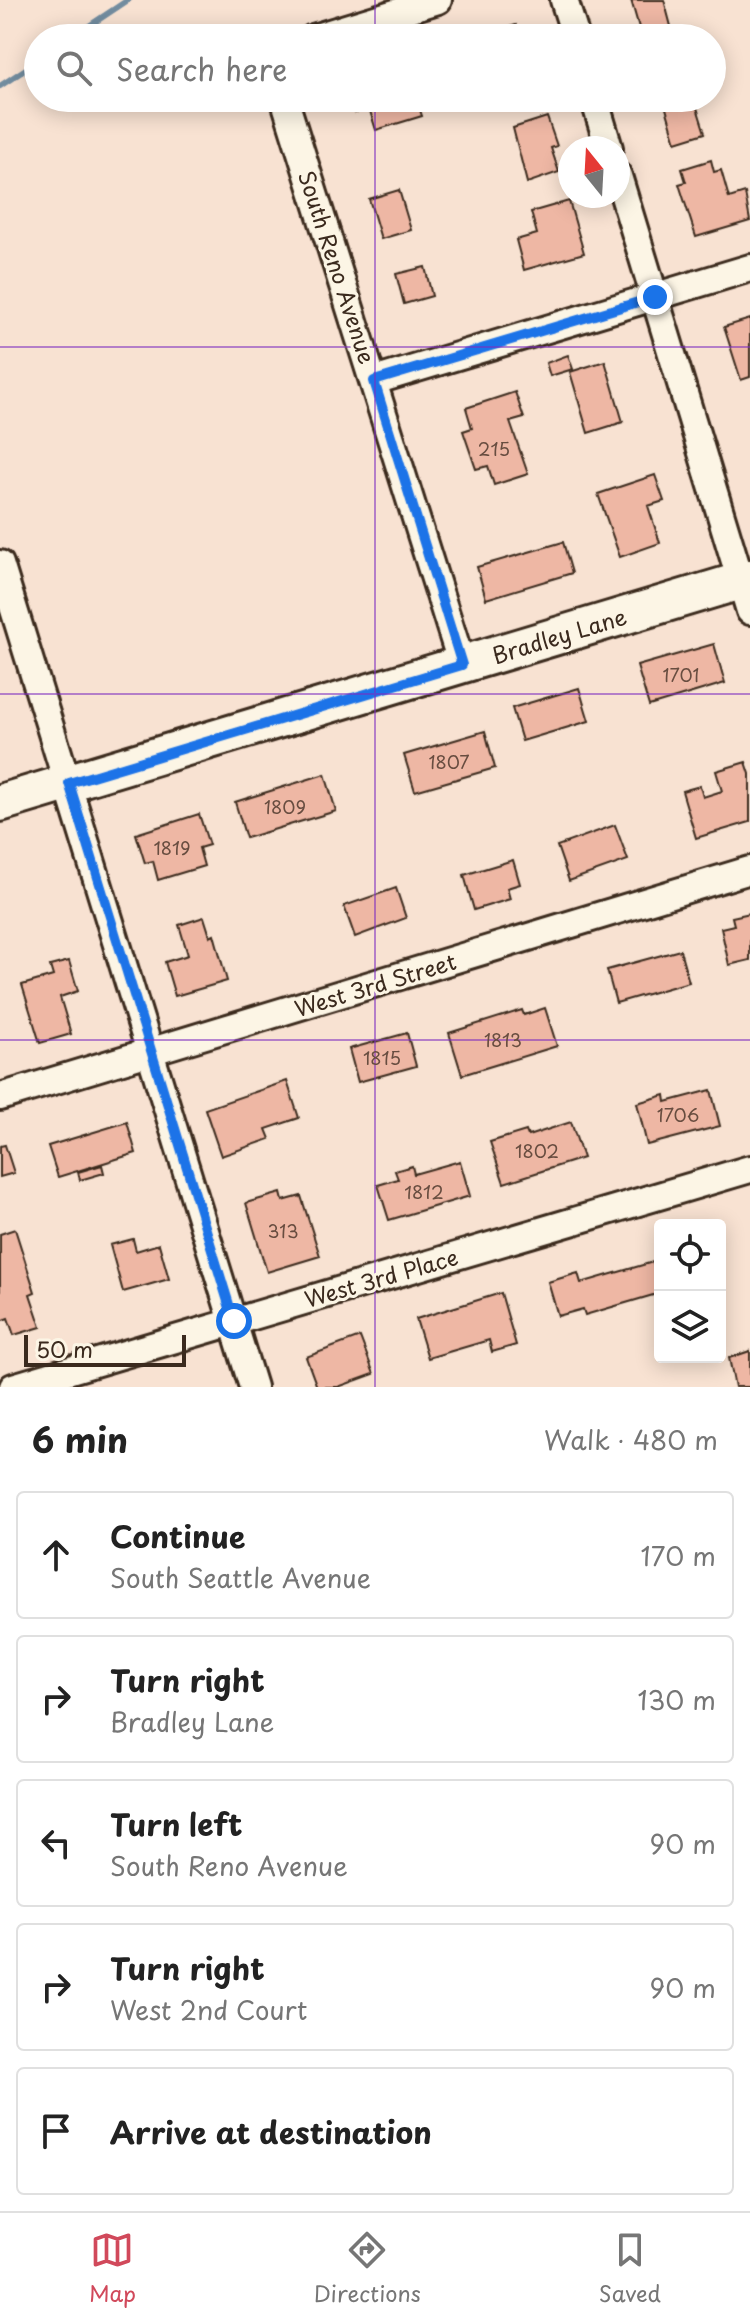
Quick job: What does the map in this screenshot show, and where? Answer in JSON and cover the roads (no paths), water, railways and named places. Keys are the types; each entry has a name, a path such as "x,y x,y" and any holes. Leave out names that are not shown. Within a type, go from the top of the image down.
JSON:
{"street":[{"path":"359,24 438,0"},
{"path":"564,0 572,24"},
{"name":"South Reno Avenue","path":"288,112 462,665"},
{"path":"598,112 605,136"},
{"path":"628,208 747,590"},
{"path":"374,381 750,268"},
{"path":"0,564 253,1387"},
{"name":"Bradley Lane","path":"0,803 462,665 747,590"},
{"name":"West 3rd Street","path":"0,1097 750,870"},
{"name":"West 3rd Place","path":"13,1387 750,1169"}],"waterway":[{"path":"92,24 128,0"},
{"path":"0,86 24,70"}]}
